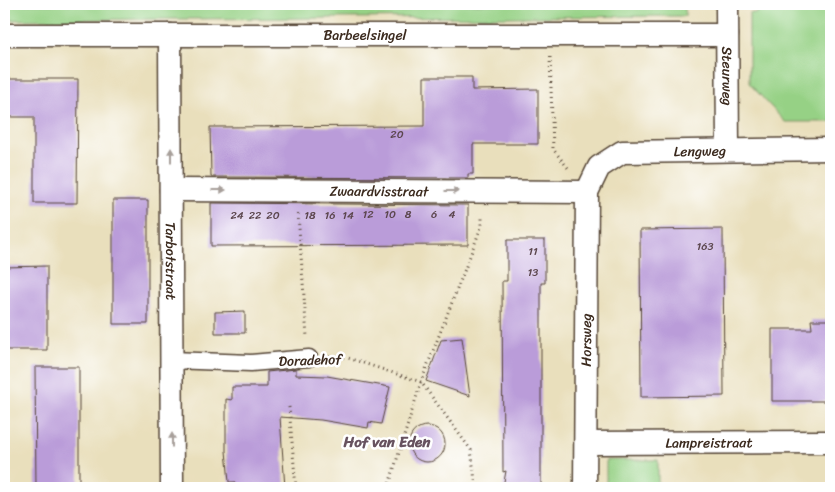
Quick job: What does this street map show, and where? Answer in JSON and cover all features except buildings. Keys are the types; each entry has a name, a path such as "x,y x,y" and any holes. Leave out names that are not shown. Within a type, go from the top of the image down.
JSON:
{"street":[{"name":"Steurweg","path":"727,4 728,150"},
{"name":"Barbeelsingel","path":"4,35 727,36"},
{"name":"Tarbotstraat","path":"170,35 172,488"},
{"name":"Lengweg","path":"587,192 599,167 622,152 831,149"},
{"name":"Zwaardvisstraat","path":"171,190 587,192"},
{"name":"Horsweg","path":"586,488 587,192"},
{"name":"Doradehof","path":"171,360 251,363 308,358"},
{"name":"Lampreistraat","path":"586,443 831,442"}],"path":[{"path":"549,35 553,149 587,192"},
{"path":"296,191 308,358"},
{"path":"388,488 421,382 482,225 482,191"},
{"name":"Doradehof","path":"308,358 345,357 421,382"},
{"path":"421,382 471,450 476,488"},
{"path":"289,407 296,488"}],"green space":[{"path":"4,4 685,4 685,16 4,20"},
{"path":"757,4 831,4 831,122 785,122 749,83 749,13 757,13"},
{"path":"606,460 658,460 658,488 606,488"}],"district":[{"name":"Hof van Eden","path":"387,442"}]}
